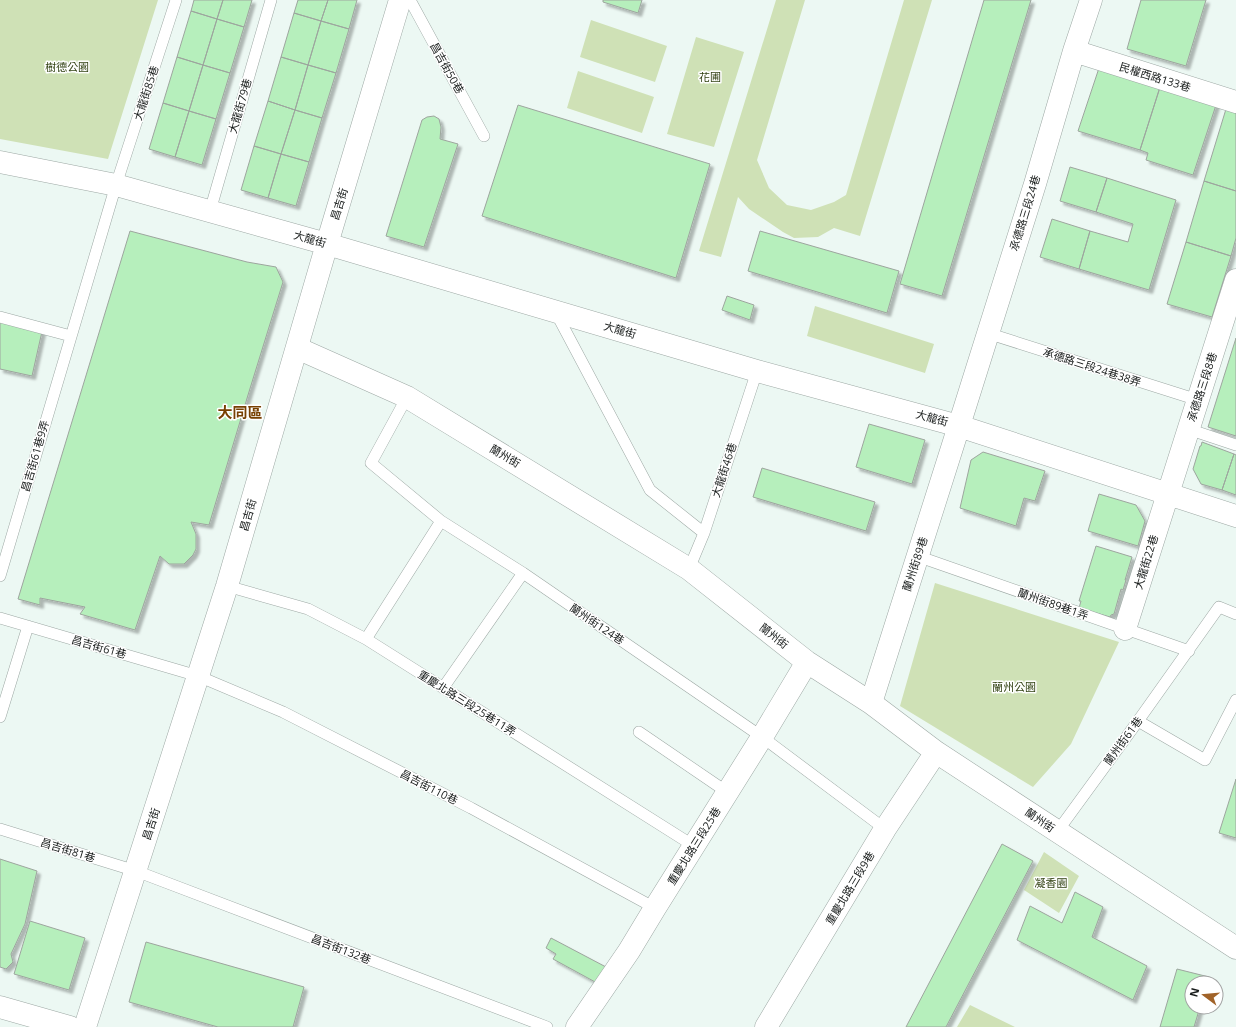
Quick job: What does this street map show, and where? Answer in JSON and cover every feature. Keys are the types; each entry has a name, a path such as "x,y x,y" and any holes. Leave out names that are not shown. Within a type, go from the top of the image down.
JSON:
{"street":[{"name":"昌吉街","path":"85,1027 227,586 400,0"},
{"name":"承德路三段24巷","path":"959,426 1091,0"},
{"name":"民權西路133巷","path":"1074,51 1236,102"},
{"name":"大龍街","path":"0,162 116,185 327,244 757,371 959,426 1236,516"},
{"name":"承德路三段8巷","path":"1168,494 1236,280"},
{"name":"蘭州街","path":"297,348 407,397 689,569 807,662 871,703 936,752 1236,948"},
{"name":"蘭州街89巷","path":"871,703 959,426"},
{"name":"大龍街22巷","path":"1125,629 1168,494"},
{"name":"重慶北路三段25巷","path":"577,1027 629,951 807,662"},
{"name":"重慶北路三段9巷","path":"766,1027 885,829 936,752"},
{"path":"0,1007 70,1027"}],"lane":[{"name":"大龍街85巷","path":"116,185 176,0"},
{"name":"大龍街79巷","path":"210,211 271,0"},
{"name":"昌吉街50巷","path":"410,0 484,136"},
{"name":"昌吉街61巷9弄","path":"0,576 116,185"},
{"path":"555,311 650,490 704,533"},
{"path":"0,317 71,336"},
{"name":"承德路三段24巷38弄","path":"987,333 1198,400"},
{"name":"大龍街46巷","path":"689,569 704,533 757,371"},
{"name":"蘭州街124巷","path":"407,397 371,463 441,521 522,573 762,737 885,829"},
{"path":"1188,429 1236,445"},
{"path":"366,639 441,521"},
{"name":"蘭州街89巷1弄","path":"917,556 1189,651"},
{"path":"443,688 522,573"},
{"name":"重慶北路三段25巷11弄","path":"227,586 308,609 366,639 694,846"},
{"name":"蘭州街61巷","path":"1057,832 1219,608 1236,614"},
{"name":"昌吉街61巷","path":"0,618 198,676"},
{"path":"0,717 28,626"},
{"name":"昌吉街110巷","path":"198,676 283,712 471,808 655,908"},
{"path":"1138,721 1205,760 1236,700"},
{"path":"639,732 727,792"},
{"name":"昌吉街81巷","path":"0,829 136,871"},
{"name":"昌吉街132巷","path":"136,871 547,1027"}],"green space":[{"name":"樹德公園","path":"0,0 158,0 108,159 0,139"},
{"path":"776,0 805,0 757,160 769,188 787,205 811,210 834,202 846,195 904,0 932,0 860,236 834,228 818,237 794,238 749,209 738,197 721,257 699,251"},
{"path":"591,20 667,46 655,82 580,57"},
{"name":"花圃","path":"696,37 744,52 714,147 667,134"},
{"path":"578,71 654,97 642,133 567,108"},
{"path":"815,306 934,344 925,373 807,336"},
{"name":"蘭州公園","path":"935,583 1119,642 1071,744 1033,787 900,706"},
{"name":"凝香園","path":"1044,852 1079,876 1059,913 1024,890"},
{"path":"970,1005 1015,1027 957,1027"}],"building":[{"path":"194,0 223,0 217,19 191,11"},
{"path":"223,0 252,0 244,27 217,19"},
{"path":"298,0 328,0 321,21 294,13"},
{"path":"328,0 357,0 349,29 321,21"},
{"path":"603,0 642,0 638,13 603,2"},
{"path":"984,0 1031,0 942,296 900,284"},
{"path":"1141,0 1206,0 1186,66 1127,49"},
{"path":"191,11 217,19 203,65 177,57"},
{"path":"294,13 321,21 308,65 281,57"},
{"path":"217,19 244,27 230,73 203,65"},
{"path":"321,21 349,29 336,73 308,65"},
{"path":"177,57 203,65 189,111 163,103"},
{"path":"281,57 308,65 295,110 268,101"},
{"path":"203,65 230,73 216,119 189,111"},
{"path":"308,65 336,73 322,118 295,110"},
{"path":"1100,65 1161,84 1140,150 1078,131"},
{"path":"1161,84 1217,102 1193,175 1146,160 1148,153 1140,150"},
{"path":"268,101 295,110 281,154 254,146"},
{"path":"163,103 189,111 175,157 149,149"},
{"path":"518,105 710,164 676,278 482,216"},
{"path":"1226,109 1236,112 1236,191 1204,181"},
{"path":"295,110 322,118 309,162 281,154"},
{"path":"189,111 216,119 202,165 175,157"},
{"path":"434,116 439,119 441,127 440,139 458,144 424,247 386,236 422,120 427,117"},
{"path":"254,146 281,154 268,198 241,190"},
{"path":"281,154 309,162 296,206 268,198"},
{"path":"1070,167 1107,178 1096,212 1060,201"},
{"path":"1107,178 1176,200 1149,290 1079,269 1090,231 1128,242 1133,224 1096,212"},
{"path":"1204,181 1236,191 1236,238 1231,256 1186,242"},
{"path":"1052,219 1090,231 1079,269 1040,257"},
{"path":"130,231 247,262 276,267 283,282 209,525 191,522 196,534 196,549 193,555 184,564 169,564 160,556 135,630 80,614 85,607 40,598 40,605 18,599"},
{"path":"760,231 899,271 887,313 748,271"},
{"path":"1186,242 1231,256 1212,317 1167,304"},
{"path":"727,296 754,305 750,320 722,310"},
{"path":"0,317 43,327 32,376 0,369"},
{"path":"1236,338 1236,436 1208,427"},
{"path":"869,424 925,440 912,484 856,467"},
{"path":"1202,442 1234,454 1222,490 1201,484 1193,469"},
{"path":"983,452 1045,471 1035,501 1024,498 1016,526 960,508 971,460"},
{"path":"1234,454 1236,455 1236,495 1222,490"},
{"path":"762,468 875,502 866,531 753,497"},
{"path":"1099,494 1136,505 1145,521 1138,546 1088,531"},
{"path":"1096,546 1132,557 1123,590 1121,589 1114,614 1110,617 1079,608 1081,601 1079,601"},
{"path":"1236,779 1236,838 1219,833"},
{"path":"1002,844 1033,861 946,1027 906,1027"},
{"path":"0,859 37,871 25,924 11,954 13,962 6,969 0,967"},
{"path":"1075,892 1103,907 1092,937 1147,966 1133,1000 1017,940 1030,906 1062,923"},
{"path":"30,921 85,938 69,990 14,974"},
{"path":"551,938 606,967 597,983 553,959 556,954 546,948"},
{"path":"146,942 304,987 293,1027 218,1027 129,1002"},
{"path":"1177,969 1201,975 1184,975 1184,1015 1198,1015 1194,1027 1160,1027"}],"district":[{"name":"大同區","path":"240,413"}]}
